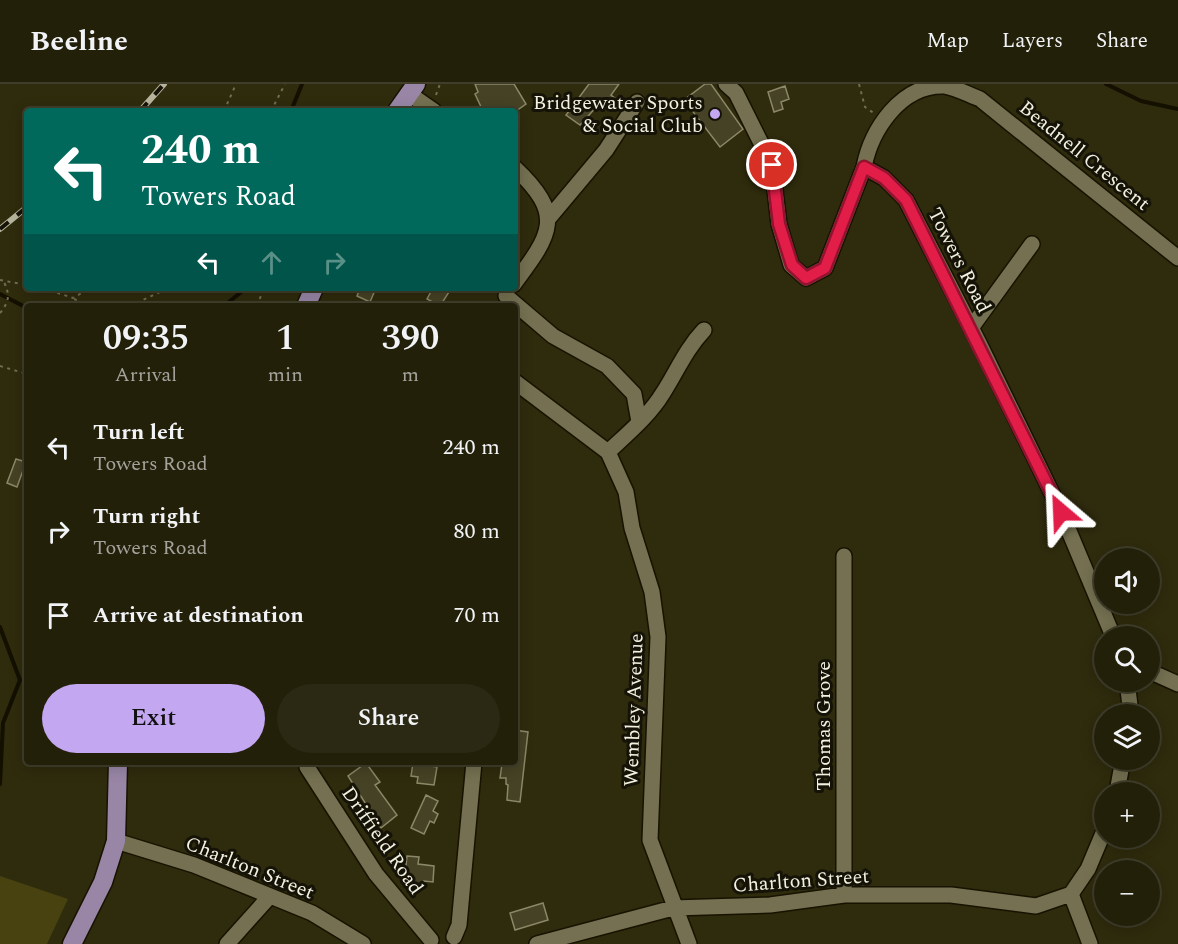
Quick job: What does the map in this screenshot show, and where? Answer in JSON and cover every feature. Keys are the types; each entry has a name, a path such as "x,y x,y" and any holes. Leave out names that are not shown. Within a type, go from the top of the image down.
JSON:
{"main road":[{"path":"400,108 412,89"},
{"path":"72,944 103,882 116,841 118,765"}],"street":[{"path":"726,84 736,93 772,165 779,224 788,255 792,265 806,278 825,268 864,167"},
{"name":"Beadnell Crescent","path":"864,167 882,119 915,89 944,85 980,99 1178,258"},
{"path":"412,89 433,108"},
{"path":"518,279 543,241 549,218 606,150 637,102"},
{"name":"Towers Road","path":"864,167 884,178 906,200 1061,512 1109,626"},
{"path":"518,171 534,186 545,202 549,218"},
{"path":"971,328 1032,244"},
{"path":"518,303 553,336 607,366 634,394 639,422"},
{"path":"608,452 639,422 662,395 688,346 704,330"},
{"name":"Wembley Avenue","path":"518,385 608,452 626,492 632,528 652,592 658,637 650,840 673,908 689,944"},
{"name":"Thomas Grove","path":"844,556 844,895"},
{"path":"1160,676 1178,684"},
{"name":"Driffield Road","path":"306,765 376,874 430,942"},
{"path":"430,942 442,935 457,941 474,765"},
{"name":"Charlton Street","path":"116,841 194,865 270,896 312,914 363,944"},
{"path":"1090,944 1071,894 1088,869 1097,848"},
{"name":"Charlton Street","path":"537,944 673,908 770,904 844,895 951,895 1036,906 1071,894"},
{"path":"227,944 270,896"}],"path":[{"path":"225,108 236,84"},
{"path":"273,108 285,84"},
{"path":"433,108 440,84"},
{"path":"859,84 865,107 882,119"},
{"path":"2,280 24,284"},
{"path":"0,313 7,304 9,294 2,280"},
{"path":"52,291 84,303"},
{"path":"73,298 85,291"},
{"path":"136,303 163,291"},
{"path":"0,366 24,374"}],"shaded area":[{"path":"0,876 68,899 47,944 0,944"}],"building":[{"path":"475,84 514,84 526,104 518,110 482,108 475,94 478,92"},
{"path":"589,84 619,84 611,95 617,100 609,111 599,104 580,125 566,115"},
{"name":"Bridgewater Sports & Social Club","path":"705,84 711,84 743,129 720,147 684,100"},
{"path":"785,86 789,99 781,102 783,109 774,112 768,92"},
{"path":"359,291 375,291 370,302 357,296"},
{"path":"431,291 449,292 442,303 434,303 427,299"},
{"path":"16,459 24,461 17,487 7,483"},
{"path":"518,731 528,732 520,802 507,800 506,778 500,778 502,765 518,765"},
{"path":"363,765 367,765 380,782 375,785 397,815 381,828 348,776"},
{"path":"413,765 437,767 434,785 417,783 418,777 411,776"},
{"path":"426,795 438,801 433,811 438,814 434,823 430,821 424,834 411,828"},
{"path":"407,856 419,857 418,864 434,866 433,882 424,881 424,886 404,884"},
{"path":"543,903 548,920 515,930 510,913"}],"waterway":[{"path":"292,108 302,84"},
{"path":"1106,84 1141,101 1178,109"},
{"path":"228,303 242,291"},
{"path":"0,294 24,306"},
{"path":"0,627 20,680 3,723 0,784"}],"railway":[{"path":"143,108 164,84"},
{"path":"0,229 24,209"}],"place":[{"name":"Bridgewater Sports & Social Club","path":"715,114"}],"route":[{"path":"772,165 779,224 792,265 806,278 825,268 864,167 884,178 906,200 1061,512"}]}
